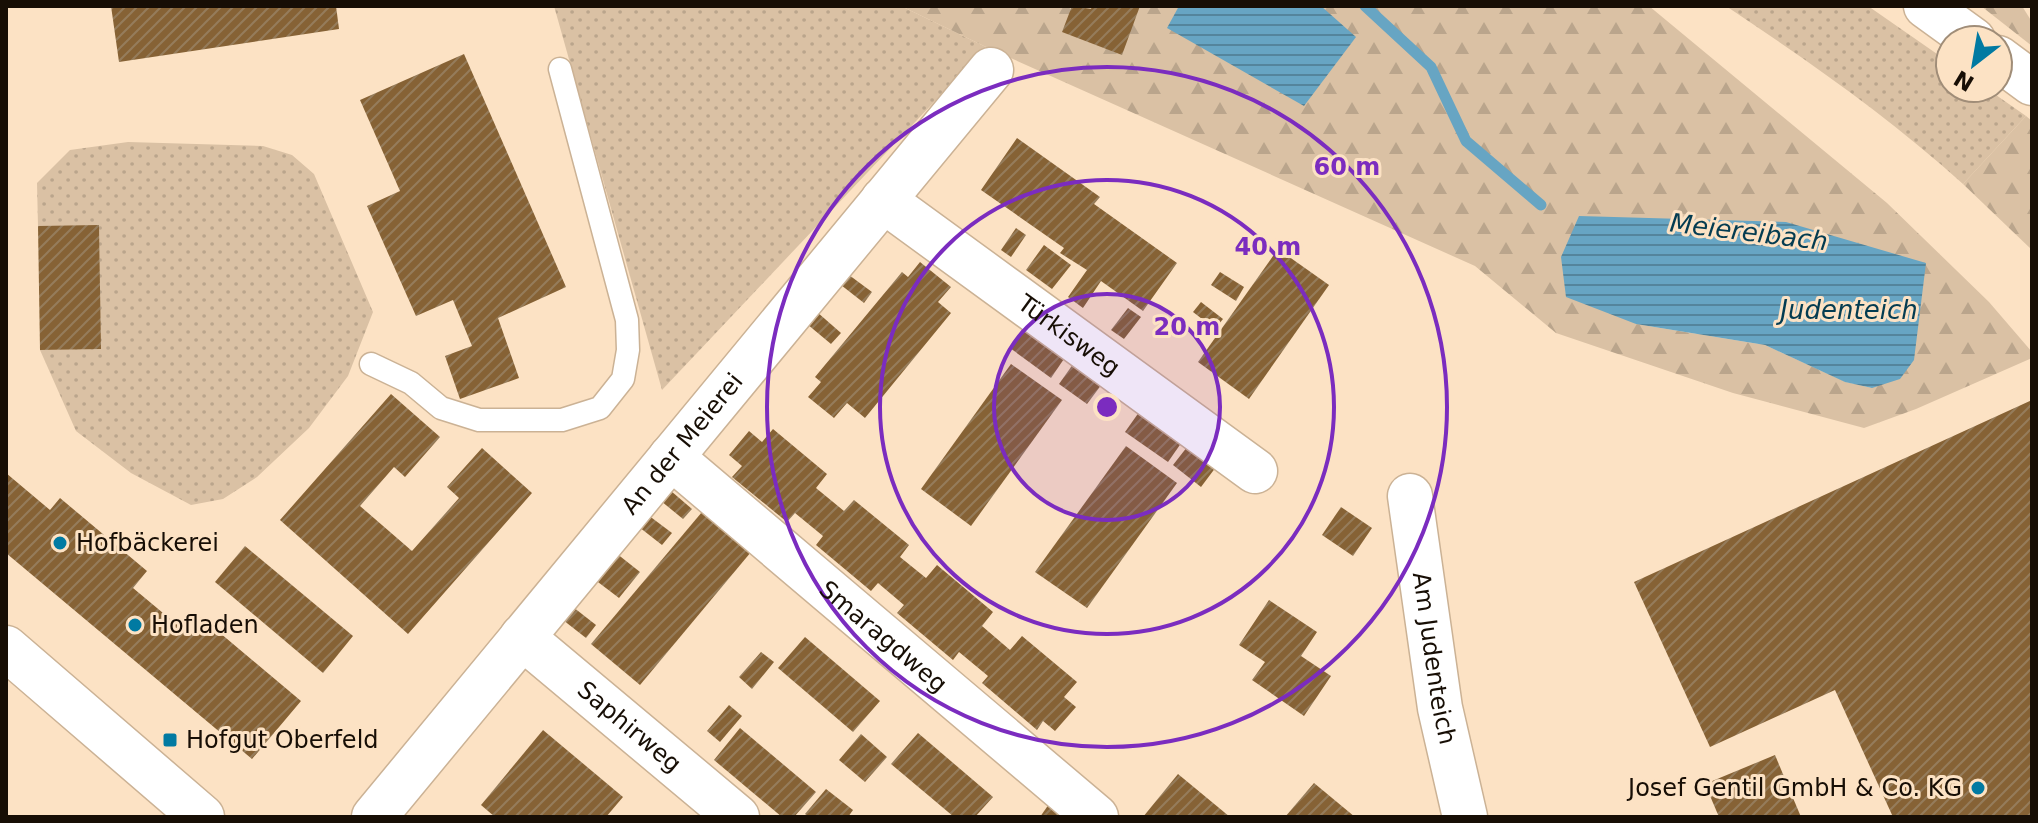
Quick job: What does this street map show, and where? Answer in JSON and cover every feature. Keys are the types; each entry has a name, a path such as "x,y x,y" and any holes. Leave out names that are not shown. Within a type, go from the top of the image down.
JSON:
{"street":[{"path":"1926,6 1951,24"},
{"name":"An der Meierei","path":"374,817 991,70"},
{"path":"2014,70 2032,83"},
{"name":"Türkisweg","path":"883,200 1255,471"},
{"name":"Smaragdweg","path":"671,457 1096,817"},
{"name":"Am Judenteich","path":"1410,496 1440,708 1465,817"},
{"name":"Saphirweg","path":"522,637 737,817"},
{"path":"6,648 202,817"}],"lane":[{"path":"371,364 411,383 441,408 479,420 562,420 600,408 623,379 628,350 627,320 560,69"}],"green space":[{"path":"554,6 901,6 986,47 662,390"},
{"path":"901,6 1649,6 1887,203 1989,302 2032,352 2032,358 1916,409 1864,428 1733,393 1556,333 1475,266","holes":["1580,216 1872,388 1846,382 1765,345 1636,324"]},
{"path":"1726,6 1868,6 1934,52 1934,104 2009,104 2026,116 1963,184 1818,69"},
{"path":"1981,6 2022,6 2032,22 2032,46 2014,32 2014,24 2004,24"},
{"path":"2026,116 2032,121 2032,250 1963,184"},
{"path":"128,142 263,146 292,155 314,174 373,312 348,376 309,428 257,477 223,499 191,505 131,473 76,431 40,350 100,348 99,226 38,226 37,183 70,150"}],"water":[{"path":"1179,6 1321,6 1356,37 1304,106 1167,28"},
{"name":"Judenteich","path":"1579,216 1786,222 1926,263 1914,360 1900,379 1872,388 1845,382 1765,345 1636,324 1566,297 1561,257"}],"building":[{"path":"111,6 336,6 339,29 119,62"},
{"path":"1072,6 1091,9 1092,6 1140,6 1122,55 1062,32"},
{"path":"464,54 566,287 498,318 519,378 460,399 445,356 472,346 453,300 416,316 367,206 400,191 360,100"},
{"path":"1017,138 1100,197 1094,204 1177,263 1143,311 1101,281 1083,308 1068,297 1087,270 1060,253 1064,248 981,190"},
{"path":"99,225 101,349 40,350 38,226"},
{"path":"1016,228 1026,235 1011,257 1001,250"},
{"path":"1044,245 1071,265 1052,289 1026,270"},
{"path":"1278,249 1329,285 1249,399 1198,362"},
{"path":"920,262 951,287 938,302 951,313 865,418 847,403 834,418 808,397 821,382 815,377 902,272 908,277"},
{"path":"1220,272 1244,287 1236,301 1211,285"},
{"path":"849,275 872,292 864,303 841,285"},
{"path":"1201,302 1223,319 1215,329 1193,312"},
{"path":"1128,308 1141,317 1124,339 1111,330"},
{"path":"817,312 841,333 831,344 807,324"},
{"path":"1026,324 1068,353 1051,378 1010,348"},
{"path":"1076,360 1105,380 1087,404 1059,384"},
{"path":"1011,364 1062,400 971,526 921,489"},
{"path":"391,394 440,437 405,477 394,467 360,506 412,551 459,498 447,487 482,448 532,493 408,634 280,520"},
{"path":"2032,400 2032,817 1893,817 1835,690 1710,747 1634,582"},
{"path":"1142,408 1184,439 1168,462 1125,432"},
{"path":"773,429 827,474 816,488 844,511 854,500 909,545 900,557 926,578 937,565 993,612 982,626 1010,650 1022,636 1077,682 1064,697 1076,707 1055,731 1043,721 1037,730 982,683 988,676 959,652 953,660 897,613 904,605 878,583 871,591 816,545 823,536 795,513 787,522 732,477 742,466 729,455 749,431 762,442"},
{"path":"1191,442 1219,463 1201,487 1173,465"},
{"path":"1126,446 1177,483 1087,608 1035,572"},
{"name":"Hofladen","path":"6,473 50,510 60,498 147,571 133,588 187,633 201,617 301,701 252,759 6,553"},
{"path":"671,491 692,509 683,519 661,501"},
{"path":"1341,507 1372,528 1353,556 1322,535"},
{"path":"702,512 751,552 640,685 591,644"},
{"path":"648,515 672,533 662,545 639,527"},
{"path":"245,546 353,636 323,673 215,582"},
{"path":"616,553 640,572 619,598 594,579"},
{"path":"1269,600 1317,632 1301,656 1331,676 1304,716 1252,680 1265,662 1239,645"},
{"path":"573,607 596,625 586,638 563,620"},
{"path":"805,637 880,701 853,732 778,668"},
{"path":"761,652 774,662 752,689 739,677"},
{"path":"729,705 742,716 720,742 707,731"},
{"path":"740,728 816,792 794,817 782,817 714,760"},
{"path":"543,730 623,797 606,817 495,817 481,805"},
{"path":"918,733 993,797 975,817 954,817 891,764"},
{"path":"861,734 887,757 865,782 839,760"},
{"path":"1775,755 1801,817 1719,817 1705,784"},
{"path":"1178,774 1230,817 1143,817"},
{"path":"1314,783 1355,817 1285,817"},
{"path":"826,789 853,810 848,817 809,817 805,814"},
{"path":"1049,804 1063,817 1040,817"}],"waterway":[{"name":"Meiereibach","path":"1365,6 1431,67 1466,141 1541,205"}],"place":[{"name":"Hofbäckerei","path":"60,543"},
{"name":"Hofladen","path":"135,625"},
{"name":"Hofgut Oberfeld","path":"170,740"},
{"name":"Josef Gentil GmbH & Co. KG","path":"1978,788"}]}
